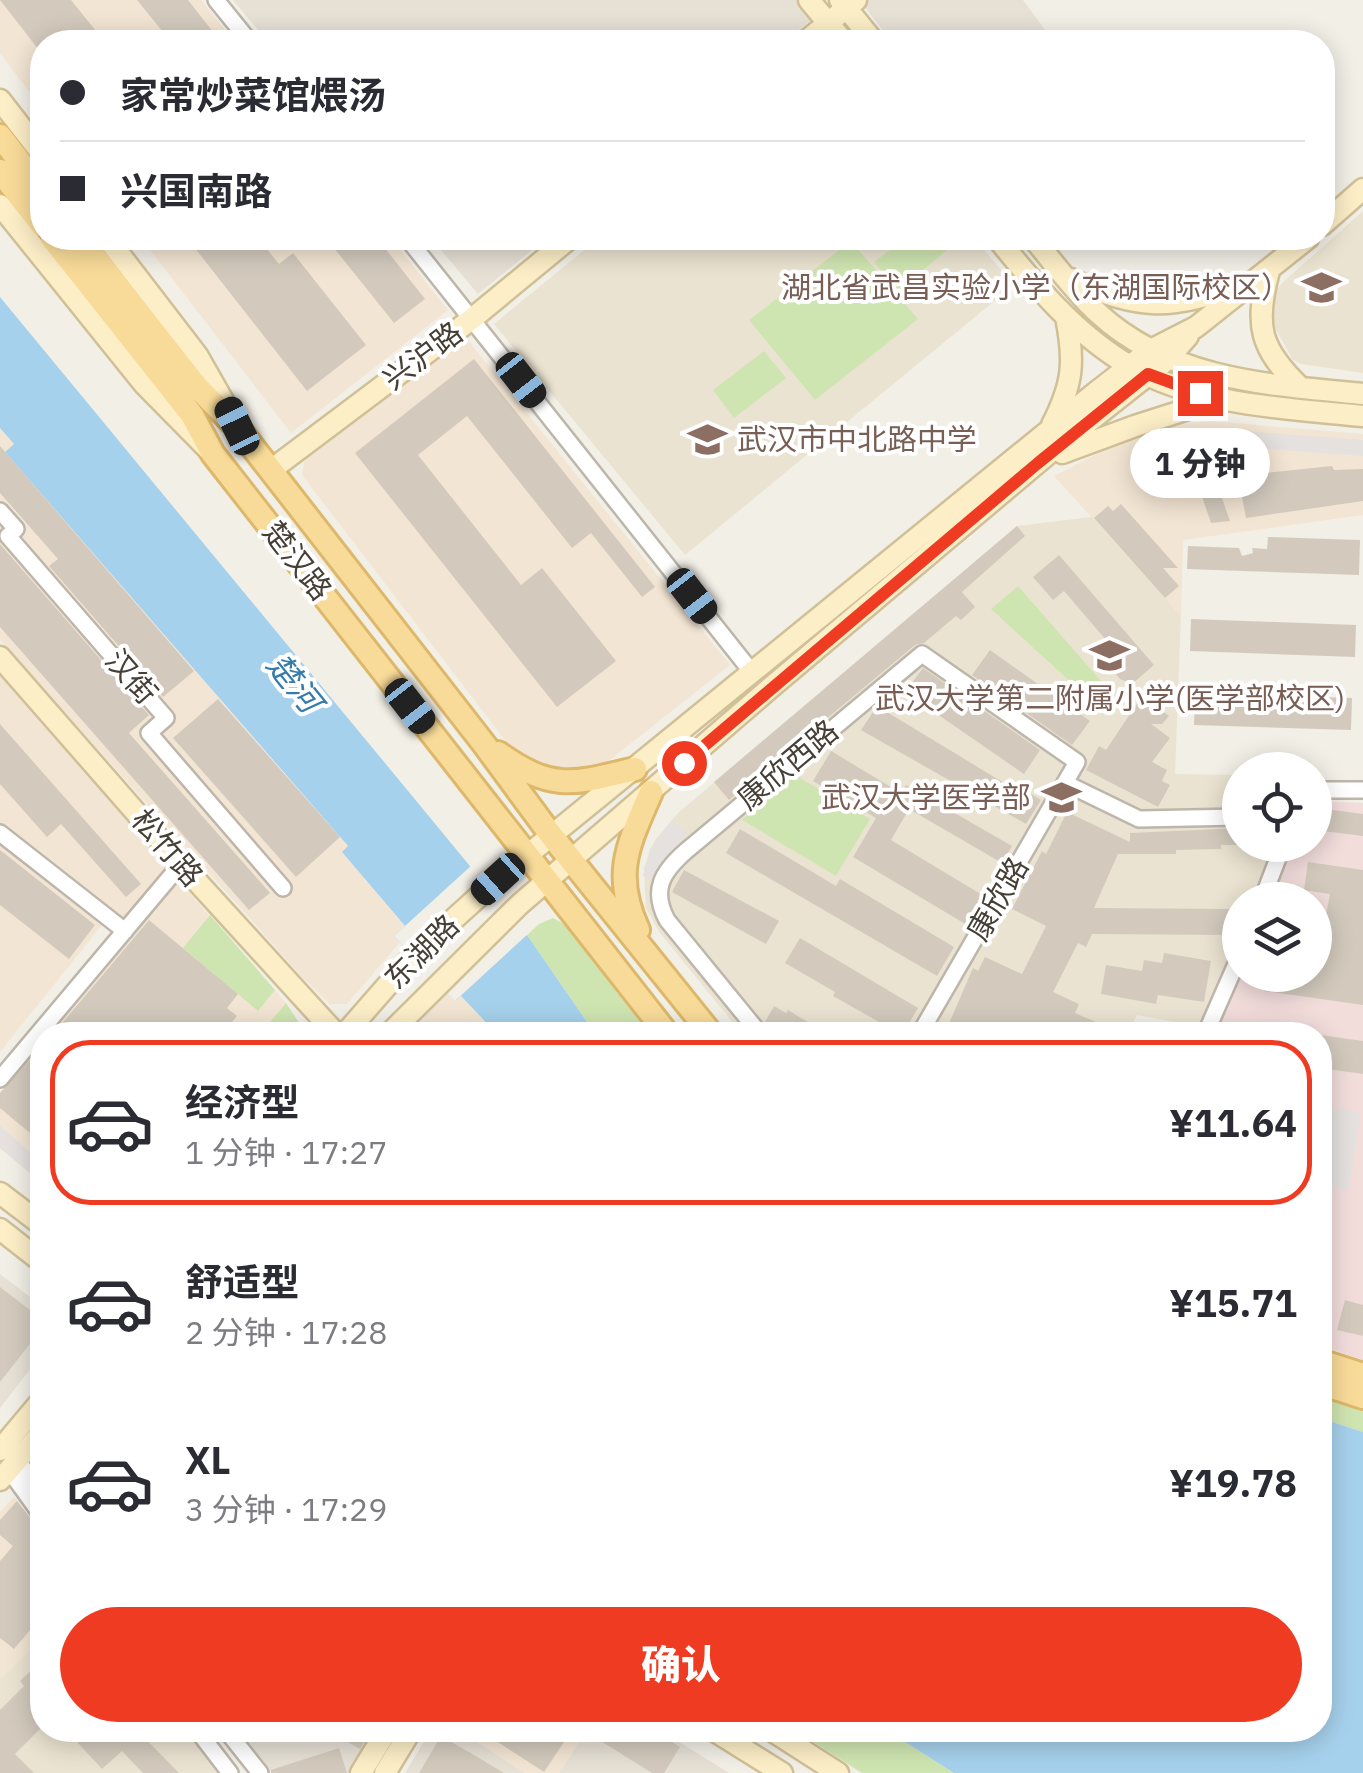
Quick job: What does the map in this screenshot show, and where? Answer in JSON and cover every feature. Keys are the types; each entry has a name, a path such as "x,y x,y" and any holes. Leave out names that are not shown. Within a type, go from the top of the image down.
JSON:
{"main road":[{"path":"809,0 834,30"},
{"path":"820,30 847,3 866,30"},
{"path":"0,100 30,139"},
{"path":"0,136 30,175"},
{"path":"0,171 30,210"},
{"path":"1335,214 1363,190"},
{"path":"0,205 30,242"},
{"path":"36,250 144,384 213,454"},
{"name":"楚汉路","path":"61,250 192,415 213,454 549,880"},
{"name":"楚汉路","path":"90,250 198,387 237,426 272,470 571,861"},
{"path":"116,250 197,354 237,426"},
{"name":"兴沪路","path":"272,470 555,250"},
{"path":"1008,250 1066,317 1139,370 1222,398 1363,416"},
{"path":"1043,250 1095,311 1158,356 1237,379 1363,394"},
{"path":"1139,370 1294,250"},
{"path":"1063,275 1110,294 1167,304 1204,299 1269,272"},
{"path":"1269,272 1260,318 1263,340 1285,373 1301,388"},
{"path":"1050,431 1064,401 1073,364 1066,317"},
{"name":"东湖路","path":"352,1022 413,956 550,835 1050,431 1139,370"},
{"name":"东湖路","path":"400,1022 520,904 1038,463 1139,370"},
{"path":"1038,463 1222,398"},
{"name":"松竹路","path":"0,657 181,864 328,1022"},
{"path":"484,744 520,769 550,782 583,782 635,769"},
{"path":"651,792 627,855 624,892 638,930 662,972"},
{"path":"571,861 702,1022"},
{"path":"549,880 658,1022"},
{"path":"0,1194 30,1217"},
{"path":"0,1229 30,1253"},
{"path":"1332,1365 1363,1374"},
{"path":"1332,1386 1363,1397"},
{"path":"7,1465 30,1422"},
{"path":"7,1465 30,1443"},
{"path":"361,1773 380,1742"},
{"path":"385,1773 404,1742"},
{"path":"732,1742 782,1773"},
{"path":"790,1742 838,1773"}],"street":[{"path":"216,0 240,30"},
{"path":"417,250 751,672"},
{"name":"汉街","path":"0,511 16,530 8,536 166,718 148,733 283,888"},
{"name":"康欣西路","path":"751,1022 662,910 660,881 678,857 922,654 1077,762"},
{"name":"康欣路","path":"927,1022 1077,762"},
{"path":"1066,783 1139,819 1222,817"},
{"path":"1332,790 1363,790"},
{"path":"0,833 125,931"},
{"path":"48,1022 181,864"},
{"path":"1211,1022 1224,992"},
{"path":"0,1079 30,1043"},
{"path":"7,1465 30,1483"},
{"path":"7,1465 30,1499"},
{"path":"207,1742 230,1773"},
{"path":"235,1742 260,1773"}],"shaded area":[{"path":"0,0 201,0 225,30 30,30 30,93 0,53"},
{"path":"233,0 796,0 812,19 799,30 258,30"},
{"path":"859,0 1023,0 1045,30 883,30"},
{"name":"湖北省武昌实验小学（东湖国际校区）","path":"1363,211 1363,373 1293,360 1273,324 1272,304 1281,284 1319,250 1335,250 1335,236"},
{"path":"150,250 400,250 448,310 291,433"},
{"path":"441,250 532,250 478,294"},
{"name":"武汉市中北路中学","path":"584,250 984,250 1014,285 685,555 494,324"},
{"path":"463,334 730,665 611,759 589,769 566,771 545,767 508,744 302,475 311,450"},
{"path":"1211,421 1363,434 1363,515 1183,540 1181,616 1054,476 1118,443 1177,424"},
{"path":"0,428 14,444 6,453 348,847 343,853 405,927 395,936 400,942 347,1004 330,1004 303,978 0,640"},
{"path":"1232,430 1363,440 1363,456 1231,446"},
{"name":"武汉大学医学部","path":"1092,517 1181,616 1175,774 1222,775 1222,862 1269,862 1261,882 1222,882 1222,978 1204,1022 1175,1022 1137,1015 1134,1022 732,1022 660,933 646,908 644,868 655,840 678,813 1017,526"},
{"path":"0,675 169,868 124,922 0,824"},
{"path":"1332,802 1363,803 1363,1360 1332,1349 1332,1022 1217,1022 1229,992 1332,992 1332,882 1275,882 1283,862 1332,862"},
{"path":"672,820 688,834 650,878 643,876 650,849"},
{"path":"0,845 102,925 0,1052"},
{"path":"178,880 298,1022 59,1022"},
{"path":"445,991 454,1001 461,996 486,1022 419,1022"},
{"path":"30,1056 30,1173 0,1148 0,1093"},
{"path":"1332,1108 1361,1113 1348,1190 1332,1188"},
{"path":"0,1126 30,1152 30,1173 0,1148"},
{"path":"0,1274 30,1297 30,1369 0,1408"},
{"path":"14,1497 30,1518 30,1650 0,1679 0,1512"},
{"path":"30,1650 30,1742 195,1742 219,1773 0,1773 0,1679"},
{"path":"248,1742 371,1742 353,1773 273,1773"},
{"path":"424,1742 477,1742 525,1773 405,1773"},
{"path":"477,1742 579,1742 559,1773 525,1773"},
{"path":"579,1742 679,1742 729,1773 559,1773"}],"green space":[{"path":"839,250 859,250 918,319 815,400 749,320"},
{"path":"890,250 947,250 898,291 874,262"},
{"path":"764,351 786,378 734,418 713,390"},
{"path":"1018,586 1109,690 1098,707 991,609"},
{"path":"795,775 870,819 836,876 742,820"},
{"path":"210,915 275,990 258,1011 183,948"},
{"path":"553,918 564,924 640,1022 587,1022 527,935"},
{"path":"286,1003 298,1022 271,1022"},
{"path":"1332,1395 1363,1406 1363,1432 1332,1422"},
{"path":"814,1742 905,1742 954,1773 862,1773"}],"water":[{"name":"楚河","path":"0,297 527,935 587,1022 486,1022 461,996 455,1001 394,936 405,926 342,852 348,846 5,452 14,444 0,428"},
{"path":"1332,1422 1363,1432 1363,1773 954,1773 905,1742 1332,1742"}],"pier":[{"path":"472,865 530,932 455,1001 394,936"}],"building":[{"path":"0,0 71,0 95,30 30,30 30,39"},
{"path":"137,0 188,0 212,30 161,30"},
{"path":"196,250 268,250 279,264 293,253 366,345 307,391"},
{"path":"336,250 386,250 425,299 394,323"},
{"path":"474,359 655,587 642,597 591,533 572,548 467,416 418,455 521,585 542,568 616,661 557,707 355,453"},
{"path":"0,446 194,671 163,697 49,566 58,559 0,493"},
{"path":"1332,466 1334,470 1363,469 1363,501 1246,518 1238,476"},
{"path":"1212,470 1230,521 1211,523 1195,476"},
{"path":"1121,504 1178,568 1163,568 1179,586 1165,598 1094,518 1108,506 1113,511"},
{"path":"1017,526 1025,536 962,592 975,607 961,620 956,616 924,643 915,645 729,800 714,782"},
{"path":"1268,537 1360,540 1359,575 1187,569 1188,546 1239,548 1242,556 1253,553 1252,548 1267,549"},
{"path":"0,544 149,715 129,733 270,893 249,910 0,627"},
{"path":"1059,555 1154,665 1132,684 1120,679 1107,664 1118,654 1064,591 1053,600 1033,577"},
{"path":"1191,619 1356,625 1355,657 1190,651"},
{"path":"990,650 1090,721 1072,745 972,675"},
{"path":"923,668 1040,750 1024,774 905,692"},
{"path":"1195,693 1352,698 1351,730 1194,725"},
{"path":"1142,696 1169,716 1162,724 1151,724 1170,738 1152,762 1167,770 1162,781 1170,785 1158,807 1086,770 1099,746 1106,750"},
{"path":"218,699 340,837 296,877 173,738"},
{"path":"877,706 1014,789 1016,785 1041,800 1026,824 861,730"},
{"path":"0,724 141,884 126,897 61,824 47,837 0,784"},
{"path":"831,751 901,793 906,785 1012,846 1002,863 909,809 891,840 984,896 967,925 853,857 876,818 813,781"},
{"path":"1332,810 1363,814 1363,836 1332,832"},
{"path":"1067,812 1130,842 1130,833 1222,829 1221,849 1118,854 1094,908 1222,909 1222,935 1092,934 1086,947 1078,943 1053,992 1079,1004 1075,1013 1096,1022 950,1022 973,968 978,971 985,957 1022,974 1046,926 1012,909 1042,851 1046,854"},
{"path":"740,829 836,886 840,879 954,947 937,976 726,853"},
{"path":"0,850 95,925 69,959 0,905"},
{"path":"1308,862 1363,870 1363,1005 1271,992 1332,992 1332,882 1305,882"},
{"path":"684,870 779,921 766,944 672,892"},
{"path":"149,920 238,994 227,1008 237,1016 232,1022 63,1022"},
{"path":"800,938 918,1008 910,1022 879,1022 785,963"},
{"path":"1164,953 1211,961 1204,1002 1158,995 1156,1004 1101,994 1106,965 1142,971 1144,960 1162,963"},
{"path":"774,1006 808,1022 765,1022"},
{"path":"1332,1037 1363,1041 1363,1074 1332,1070"},
{"path":"30,1059 30,1133 0,1108 0,1093"},
{"path":"0,1287 30,1310 30,1344 0,1382"},
{"path":"1345,1300 1363,1305 1363,1336 1337,1330"},
{"path":"17,1501 30,1518 30,1630 14,1649 0,1638 0,1561 13,1546 0,1535 0,1520"},
{"path":"30,1671 30,1739 15,1754 34,1773 0,1773 0,1710 24,1686 20,1681"},
{"path":"77,1742 149,1742 179,1773 143,1773 122,1751 102,1769"},
{"path":"437,1742 451,1742 504,1773 419,1773"},
{"path":"498,1742 564,1742 544,1772"},
{"path":"602,1742 672,1742 680,1747 664,1773 652,1773"},
{"path":"339,1748 347,1773 271,1773 271,1770"}],"place":[{"name":"湖北省武昌实验小学（东湖国际校区）","path":"1321,288"},
{"name":"武汉市中北路中学","path":"707,440"},
{"name":"武汉大学第二附属小学(医学部校区)","path":"1110,655"},
{"name":"武汉大学医学部","path":"1061,798"}],"route":[{"path":"684,763 1148,374 1200,393"}]}
